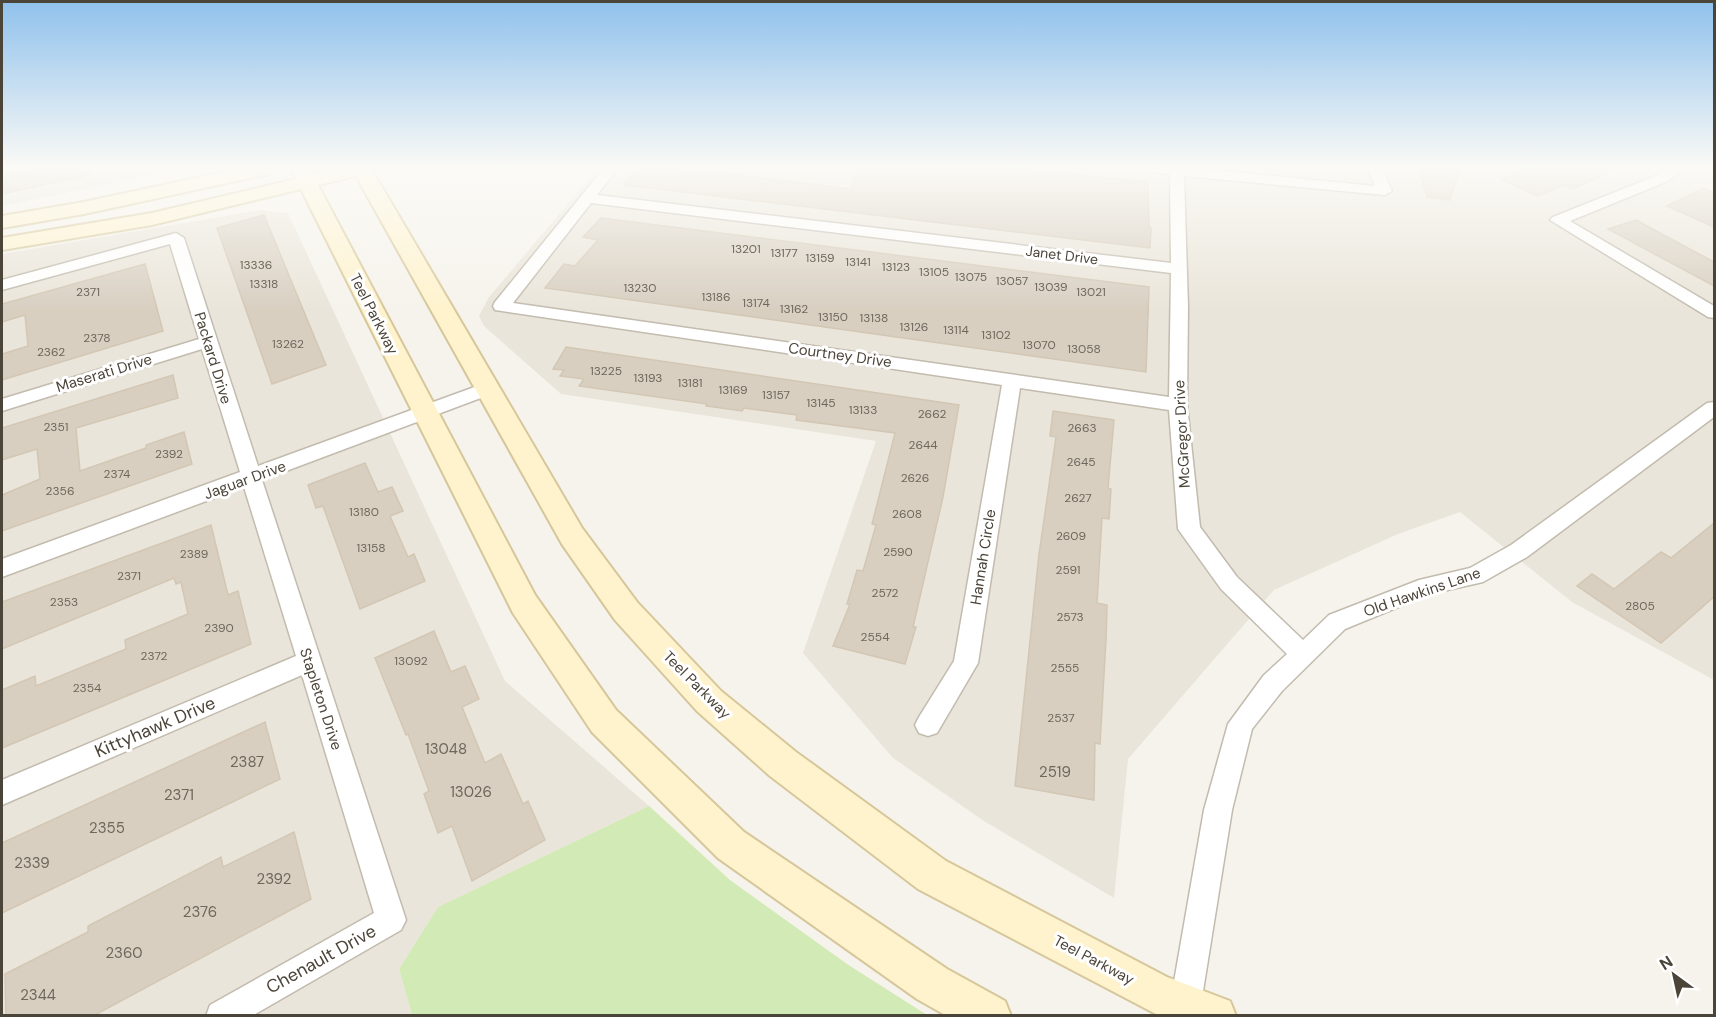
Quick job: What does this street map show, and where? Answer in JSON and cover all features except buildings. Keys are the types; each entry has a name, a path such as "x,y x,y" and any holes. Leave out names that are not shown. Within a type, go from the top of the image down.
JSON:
{"main road":[{"path":"2,222 40,215"},
{"path":"2,244 164,215"},
{"name":"Teel Parkway","path":"324,215 524,604 604,721 730,846 932,984 990,1016"},
{"name":"Teel Parkway","path":"389,215 572,536 626,611 709,701 783,764 932,874 1194,1012"}],"street":[{"name":"Courtney Drive","path":"573,215 501,306 1178,405"},
{"name":"Janet Drive","path":"733,215 1179,269"},
{"name":"McGregor Drive","path":"1178,215 1178,405 1189,529 1229,583 1303,655"},
{"path":"1569,215 1558,220 1714,313"},
{"name":"Packard Drive","path":"2,285 176,238 250,478"},
{"name":"Maserati Drive","path":"2,405 207,342"},
{"name":"Hannah Circle","path":"928,725 966,663 1011,380"},
{"name":"Jaguar Drive","path":"2,568 487,389"},
{"name":"Old Hawkins Lane","path":"1194,1012 1218,810 1241,724 1274,683 1337,622 1427,586 1475,576 1519,551 1714,408"},
{"name":"Stapleton Drive","path":"250,478 391,920"},
{"name":"Kittyhawk Drive","path":"2,793 309,661"},
{"name":"Chenault Drive","path":"220,1016 391,920"}],"shaded area":[{"path":"228,215 289,215 505,681 649,806 438,907 399,969 412,1015 2,1016 2,254"},
{"path":"558,215 1714,215 1714,680 1572,602 1460,512 1398,534 1274,590 1128,759 1114,898 984,821 893,758 803,653 876,441 561,394 484,326 479,316 489,297"}],"green space":[{"path":"649,806 730,880 847,964 927,1015 412,1015 399,969 438,907"}]}
